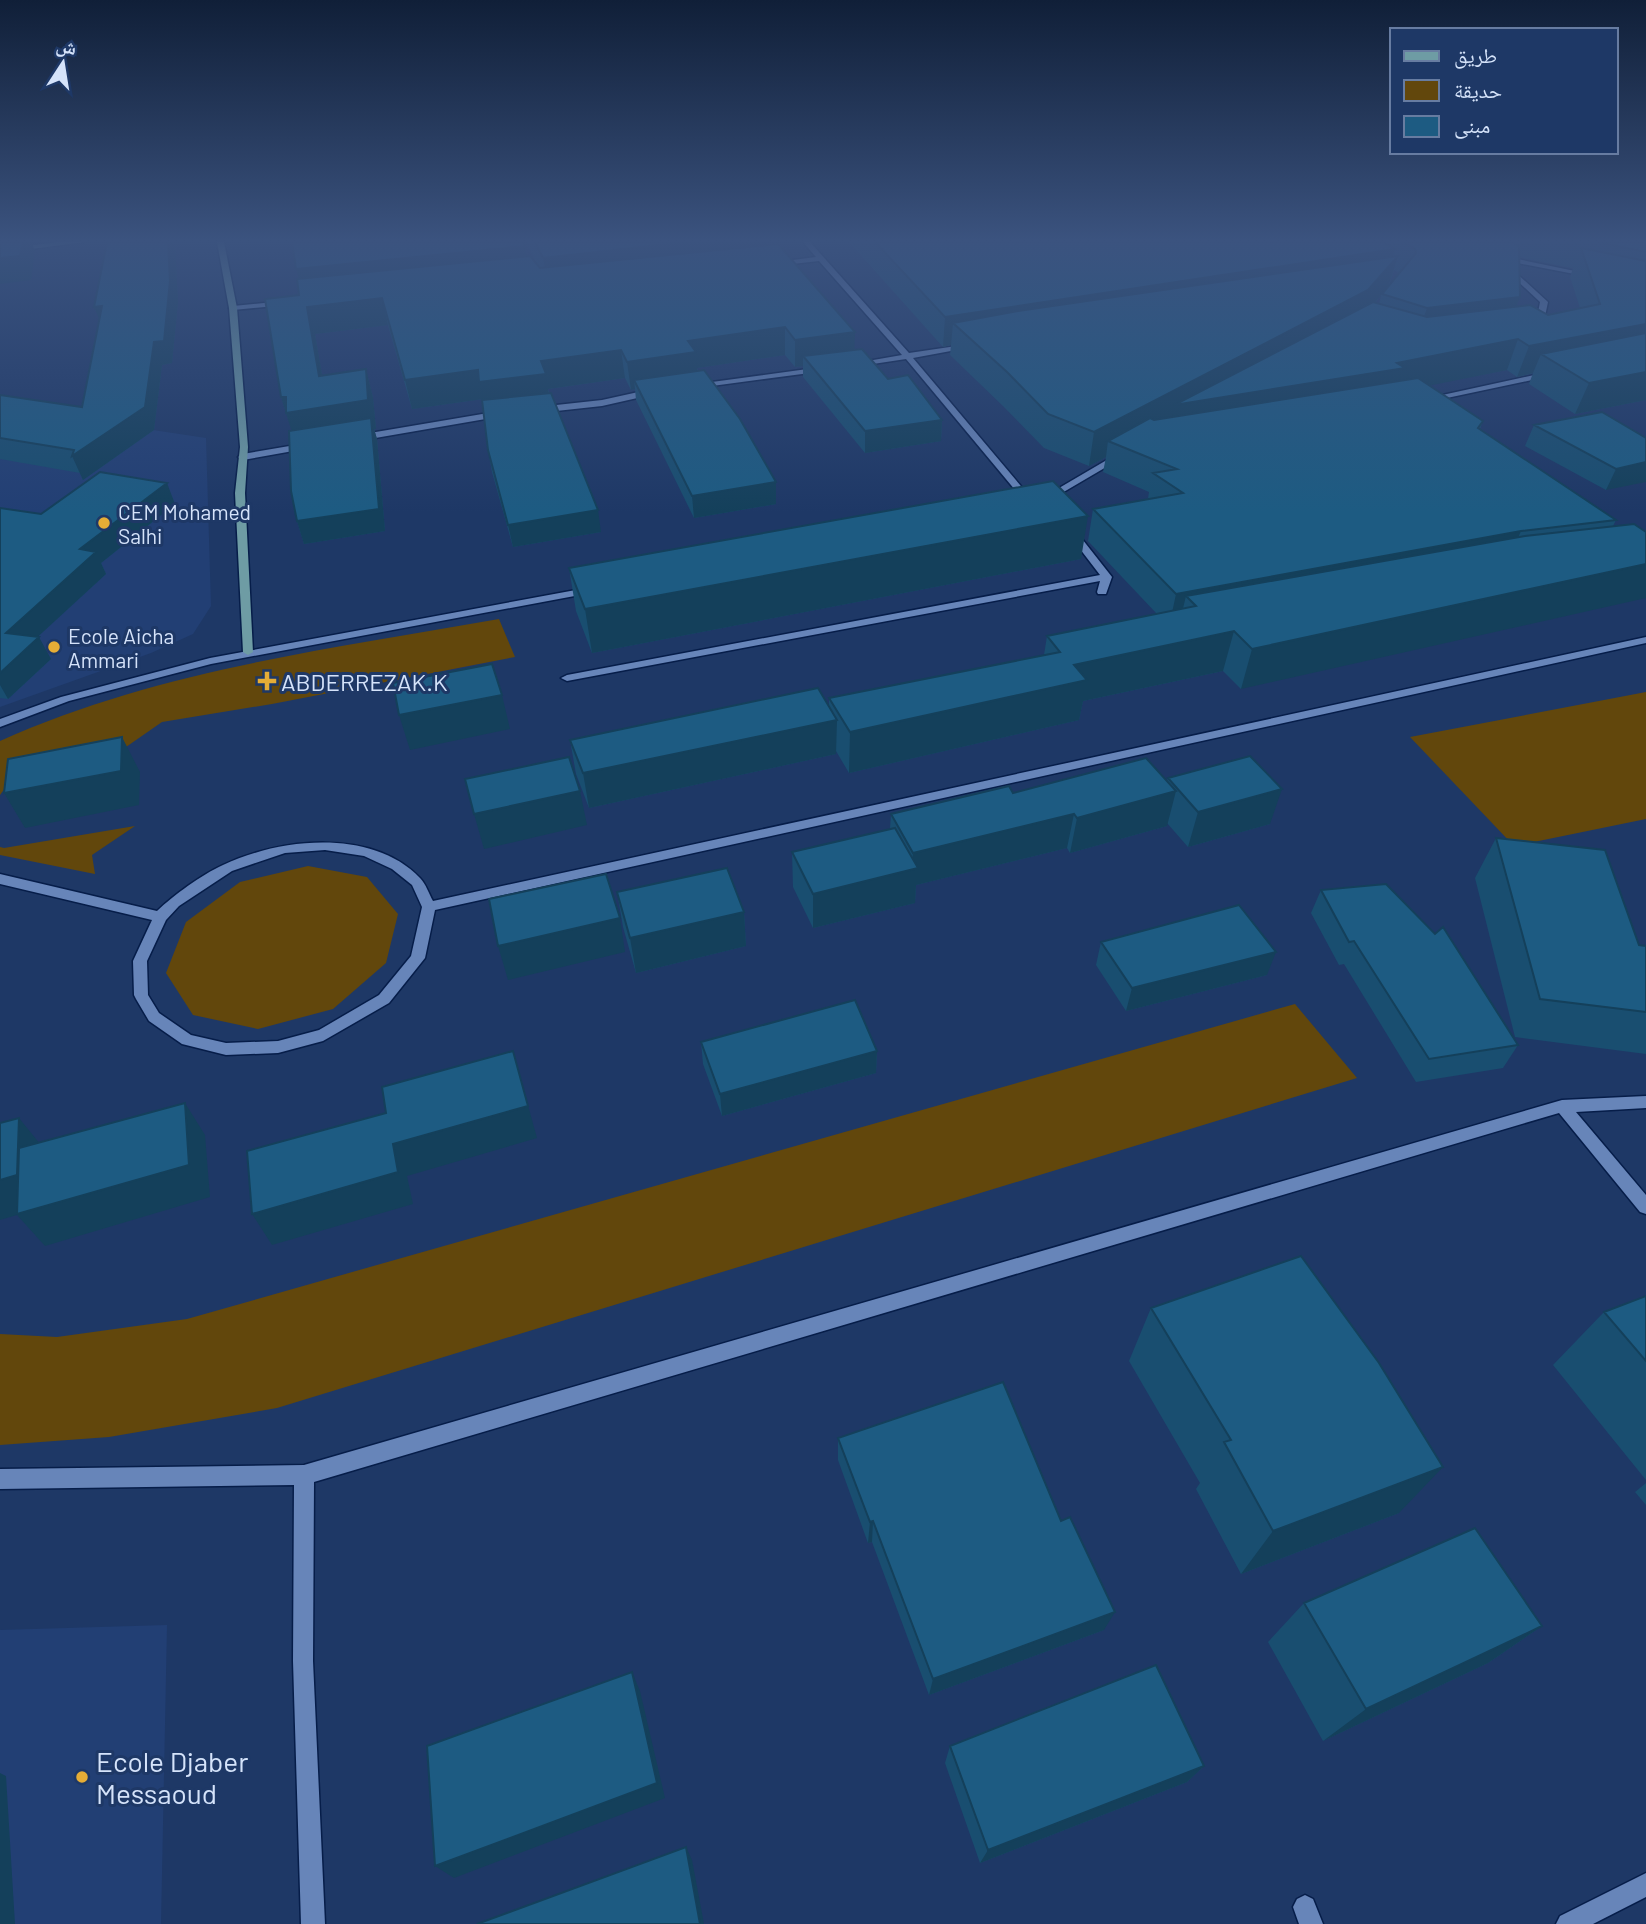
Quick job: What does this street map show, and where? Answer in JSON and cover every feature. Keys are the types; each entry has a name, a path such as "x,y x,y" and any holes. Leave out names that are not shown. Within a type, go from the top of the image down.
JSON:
{"street":[{"path":"235,332 244,447 240,493 248,652"},
{"path":"884,332 1032,506"},
{"path":"841,367 974,345"},
{"path":"682,388 828,368"},
{"path":"1413,402 1556,373"},
{"path":"523,411 592,404 656,391"},
{"path":"1426,400 1437,407"},
{"path":"349,439 510,413"},
{"path":"243,457 323,443"},
{"path":"1019,509 1032,506 1124,454"},
{"path":"1062,526 1072,532 1107,578"},
{"path":"1102,592 1107,578"},
{"path":"567,678 1107,578"},
{"path":"0,723 65,699 248,652 607,587"},
{"path":"429,907 1646,640"},
{"path":"325,846 367,852 397,866 417,882 429,907 418,958 384,999 323,1035 265,1048 226,1049 187,1040 154,1017 141,995 140,961 160,916 227,868 285,849 325,846"},
{"path":"0,879 160,916"},
{"path":"0,1479 304,1475 1562,1106 1646,1102"},
{"path":"1562,1106 1646,1207"},
{"path":"304,1475 303,1661 313,1924"},
{"path":"1568,1924 1646,1885"}],"shaded area":[{"name":"CEM Mohamed Salhi","path":"0,407 206,438 211,606 193,634 151,653 0,707"},
{"name":"Ecole Djaber Messaoud","path":"167,1625 161,1924 0,1924 0,1630"}],"green space":[{"path":"499,619 515,657 272,704 162,722 126,747 20,767 0,795 0,741 60,717 121,696 245,665"},
{"path":"1646,692 1646,819 1514,846 1410,737"},
{"path":"135,826 92,855 95,874 0,855 0,847"},
{"path":"308,866 367,877 398,914 386,963 333,1009 258,1029 193,1015 166,973 186,922 240,882"},
{"path":"1295,1004 1357,1078 277,1408 109,1437 0,1445 0,1334 57,1337 187,1319"}],"building":[{"path":"97,332 165,332 164,341 154,342 145,407 72,456 74,450 0,438 0,395 82,407"},
{"path":"270,332 311,332 319,376 366,369 368,400 286,413 286,397 281,397"},
{"path":"391,332 752,332 688,341 696,352 627,362 621,350 541,361 546,374 479,382 478,370 405,380"},
{"path":"789,332 855,332 795,340"},
{"path":"963,332 1287,332 1094,432 1048,414"},
{"path":"1315,332 1605,332 1529,346 1518,339 1397,363 1405,368 1174,405"},
{"path":"1646,333 1646,372 1589,383 1541,354"},
{"path":"862,349 888,379 908,375 942,420 865,431 803,356"},
{"path":"704,370 740,419 776,482 692,496 634,380"},
{"path":"1418,378 1483,421 1478,428 1616,520 1521,531 1176,594 1093,509 1183,493 1153,473 1177,469 1108,441 1150,418 1154,420"},
{"path":"551,393 598,510 508,525 488,450 482,400"},
{"path":"1602,412 1646,438 1646,462 1616,469 1534,425"},
{"path":"371,418 379,509 297,521 291,491 289,431"},
{"path":"100,472 167,483 80,549 96,552 6,633 39,637 0,673 0,508 41,514"},
{"path":"1053,481 1088,516 585,609 569,568"},
{"path":"1634,524 1646,532 1646,564 1252,649 1234,631 1074,665 1087,680 850,732 829,698 1060,652 1047,636 1196,606 1186,596 1525,536"},
{"path":"492,664 502,695 399,715 393,683"},
{"path":"818,688 837,720 583,773 570,740"},
{"path":"122,737 121,771 4,793 8,759"},
{"path":"1250,756 1282,789 1198,812 1168,778"},
{"path":"569,757 580,791 474,814 465,779"},
{"path":"1146,758 1176,791 1077,818 1074,814 913,853 891,814 1009,786 1013,793"},
{"path":"895,828 918,868 813,894 792,852"},
{"path":"1496,838 1605,850 1639,945 1646,946 1646,1012 1540,999"},
{"path":"727,868 744,912 630,938 617,892"},
{"path":"606,874 620,918 498,946 489,899"},
{"path":"1386,884 1435,934 1443,927 1518,1045 1429,1059 1354,941 1349,942 1321,890"},
{"path":"1239,905 1276,952 1132,988 1101,942"},
{"path":"855,1000 877,1051 720,1094 701,1042"},
{"path":"513,1051 528,1106 393,1144 398,1172 252,1214 247,1151 386,1113 382,1087"},
{"path":"185,1103 189,1165 17,1214 19,1148"},
{"path":"19,1118 17,1175 0,1180 0,1123"},
{"path":"1301,1256 1379,1363 1443,1467 1273,1531 1224,1442 1231,1440 1151,1308"},
{"path":"1646,1296 1646,1361 1604,1312"},
{"path":"1003,1382 1061,1521 1070,1517 1115,1612 933,1679 873,1521 870,1522 838,1438"},
{"path":"1475,1528 1542,1626 1366,1709 1304,1603"},
{"path":"1156,1665 1204,1766 988,1850 950,1746"},
{"path":"632,1672 657,1783 435,1866 427,1746"},
{"path":"686,1847 700,1924 477,1924"}],"place":[{"name":"CEM Mohamed Salhi","path":"104,523"},
{"name":"Ecole Aicha Ammari","path":"54,647"},
{"name":"ABDERREZAK.K","path":"267,681"},
{"name":"Ecole Djaber Messaoud","path":"82,1777"}]}
